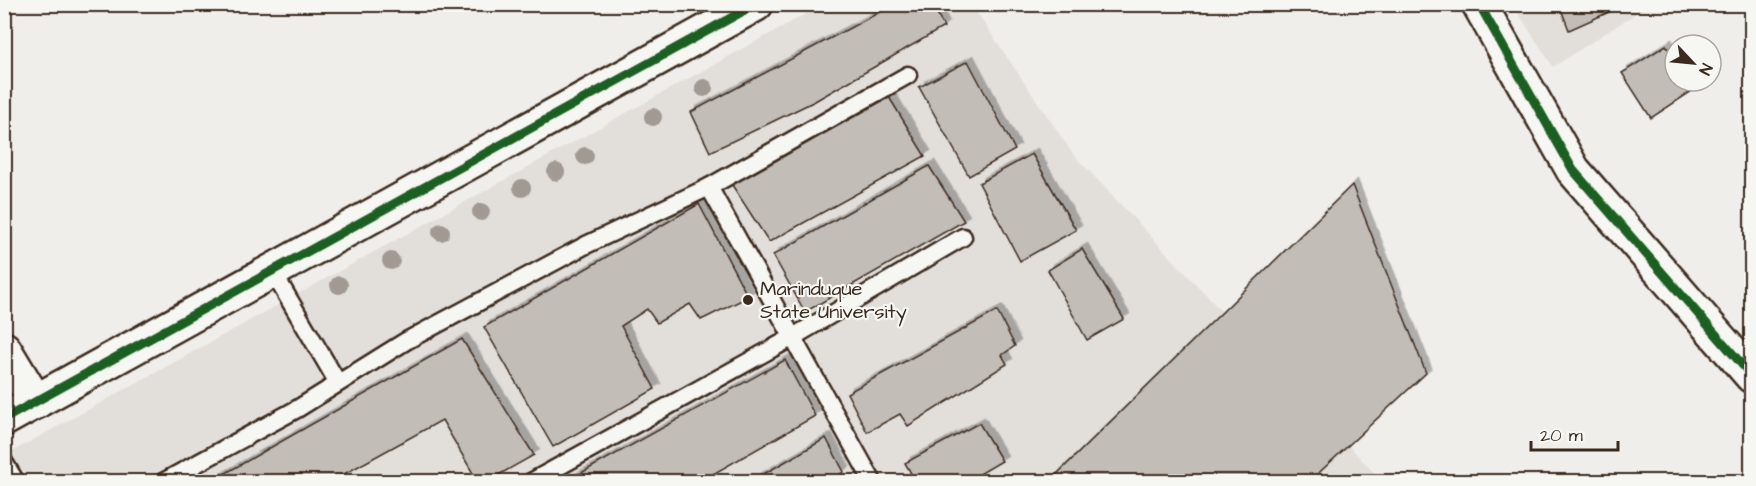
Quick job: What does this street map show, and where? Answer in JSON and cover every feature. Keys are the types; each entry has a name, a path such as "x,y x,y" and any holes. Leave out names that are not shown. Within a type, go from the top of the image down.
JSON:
{"street":[{"path":"4,419 756,4"},
{"path":"1479,4 1572,170 1752,376"},
{"path":"4,350 36,402"}],"lane":[{"path":"163,482 297,409 416,335 586,245 709,187 908,75"},
{"path":"709,187 873,482"},
{"path":"531,482 792,337 963,237"},
{"path":"273,272 338,383"},
{"path":"4,462 16,482"}],"shaded area":[{"name":"Marinduque State University","path":"971,4 1073,154 1382,481 5,482 4,456 822,5"},
{"path":"1513,5 1649,5 1553,67"}],"building":[{"path":"895,4 932,4 944,27 815,101 710,152 691,112"},
{"path":"1559,4 1627,4 1569,30"},
{"path":"1663,47 1663,93 1689,93 1651,118 1622,73"},
{"path":"968,61 1015,150 969,176 919,87"},
{"path":"889,97 925,156 769,242 732,185"},
{"path":"1032,154 1076,230 1020,261 979,183"},
{"path":"929,166 964,221 805,312 773,255"},
{"path":"1352,185 1426,373 1309,482 1060,482 1056,475"},
{"path":"699,204 748,297 701,320 690,304 657,323 647,309 621,326 655,389 553,447 484,327"},
{"path":"1082,249 1124,319 1087,340 1048,270"},
{"path":"997,311 1015,346 1002,355 1007,364 908,426 900,414 867,432 847,393"},
{"path":"462,339 534,455 486,482 478,482 442,420 330,482 210,482"},
{"path":"785,360 815,416 699,482 565,482"},
{"path":"979,423 1002,461 966,482 916,482 905,463"},
{"path":"826,438 844,472 827,482 750,482"}],"cycle path":[{"path":"4,419 756,4"},
{"path":"1479,4 1573,170 1752,376"}],"place":[{"name":"Marinduque State University","path":"748,300"}]}
